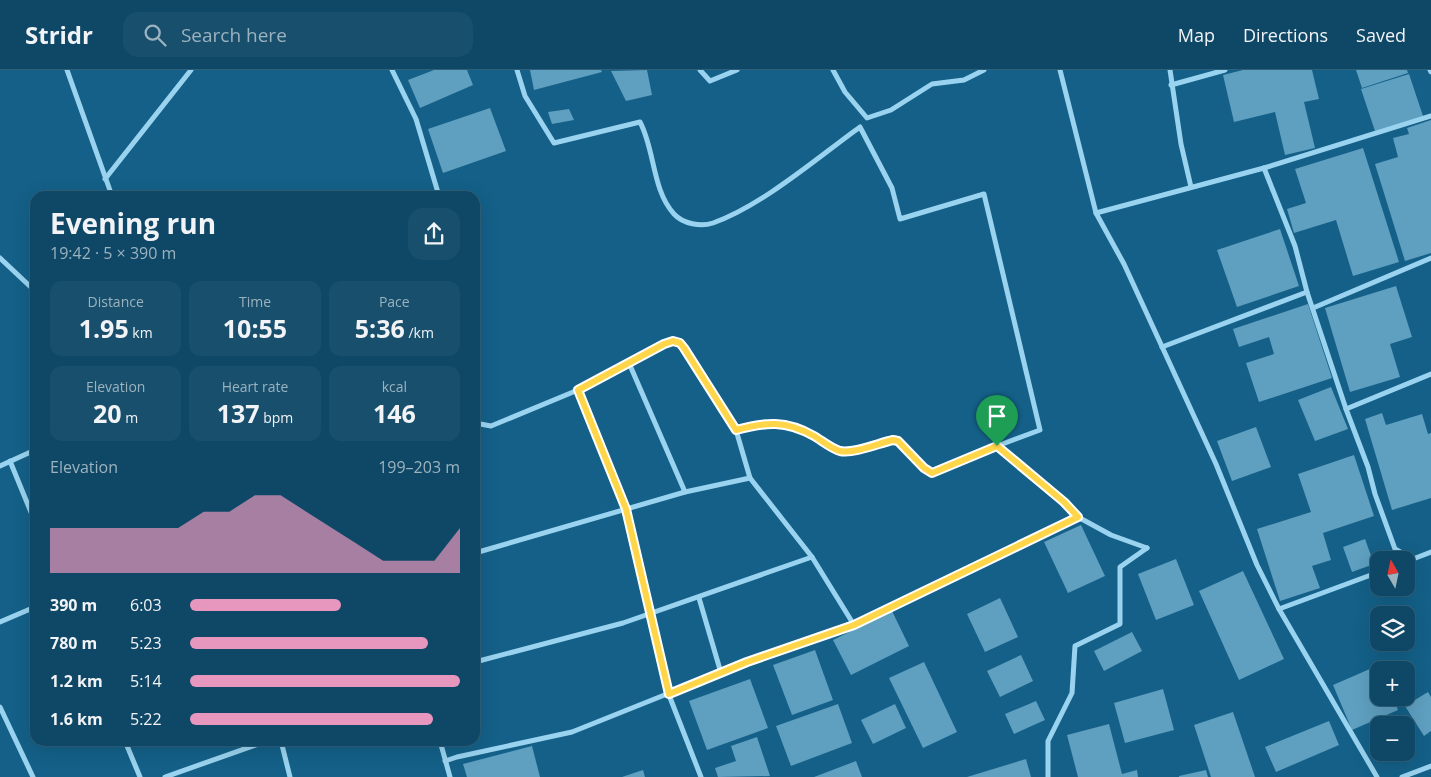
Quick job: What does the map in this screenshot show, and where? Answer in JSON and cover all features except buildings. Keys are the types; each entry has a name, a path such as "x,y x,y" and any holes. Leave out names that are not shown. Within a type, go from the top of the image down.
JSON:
{"street":[{"path":"67,70 110,191"},
{"path":"105,179 191,70"},
{"path":"392,70 416,119 438,191"},
{"path":"517,70 525,96 554,144 640,122 645,131 667,205 676,216 692,224 712,223 756,202 860,127 892,188 900,219 984,194 1040,430 932,473 924,468 898,441 893,440 849,451 840,451 799,427 776,423 736,430"},
{"path":"700,70 710,81 737,70"},
{"path":"833,70 845,92 868,118 891,110 932,84 964,80 984,70"},
{"path":"1060,70 1096,213 1124,264 1216,464 1257,565 1279,609 1377,777"},
{"path":"1170,70 1171,85 1191,188"},
{"path":"1171,85 1225,70"},
{"path":"1096,213 1264,168 1431,116"},
{"path":"1264,168 1295,246 1313,308 1346,409 1368,467 1375,494 1395,549 1399,551"},
{"path":"0,258 30,286"},
{"path":"1313,308 1431,258"},
{"path":"1162,346 1308,292"},
{"path":"480,424 491,426 578,390 664,344 673,341 680,343 736,430 750,478 812,557 854,625"},
{"path":"629,364 685,492"},
{"path":"1346,409 1431,375"},
{"path":"578,390 626,509 669,694 701,777"},
{"path":"997,446 1064,502 1078,517 1111,534 1147,548 1120,567 1120,624 1075,646 1072,694 1048,741 1048,777"},
{"path":"0,466 30,452"},
{"path":"10,461 30,510"},
{"path":"480,552 685,492 750,478"},
{"path":"445,761 572,732 721,673 854,625 1078,517"},
{"path":"1415,559 1431,552"},
{"path":"480,661 650,614 812,557"},
{"path":"1279,609 1370,575"},
{"path":"699,598 721,673"},
{"path":"0,622 30,609"},
{"path":"0,707 33,777"},
{"path":"127,746 140,777"},
{"path":"165,777 253,746"},
{"path":"282,746 290,777"},
{"path":"441,746 450,777"},
{"path":"1402,777 1431,766"}],"route":[{"path":"673,341 680,343 684,348 736,430 776,423 799,427 840,451 849,451 893,440 898,441 927,471 932,473 997,446 1064,502 1078,517 854,625 747,662 669,694 626,509 578,390 673,341"}]}
